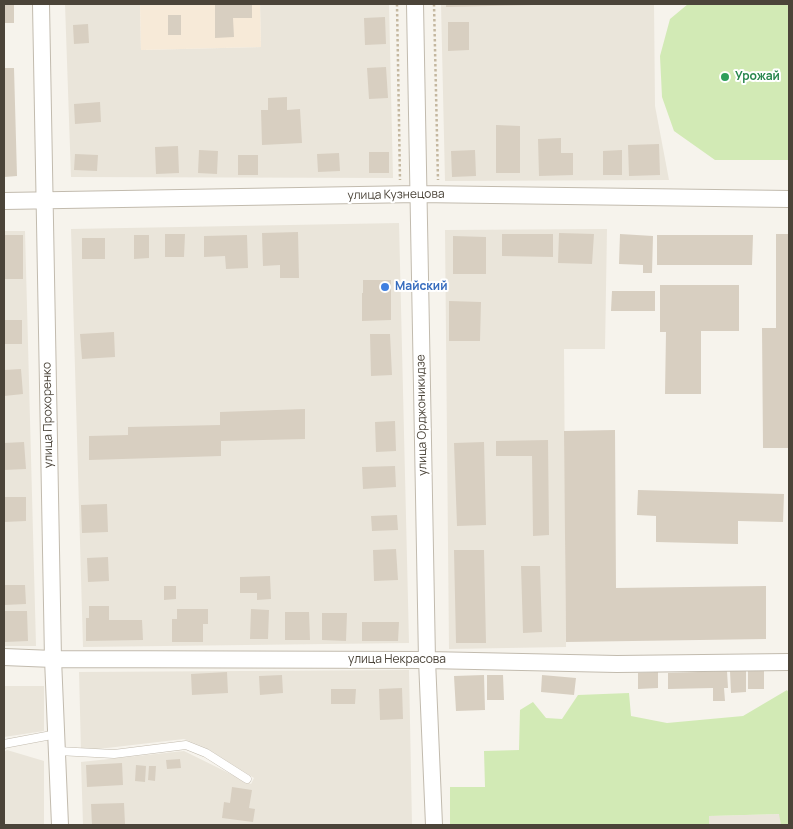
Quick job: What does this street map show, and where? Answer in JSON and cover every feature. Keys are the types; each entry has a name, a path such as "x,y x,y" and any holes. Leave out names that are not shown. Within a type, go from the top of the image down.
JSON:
{"street":[{"name":"улица Прохоренко","path":"41,4 53,659 60,825"},
{"name":"улица Орджоникидзе","path":"415,4 427,660 434,825"},
{"name":"улица Кузнецова","path":"4,201 400,194 789,199"},
{"name":"улица Некрасова","path":"4,657 53,659 427,660 617,664 789,662"}],"lane":[{"path":"4,744 57,734"},
{"path":"58,751 114,754 186,745 206,753 247,779"}],"path":[{"path":"396,4 400,194"},
{"path":"434,4 438,182"}],"shaded area":[{"path":"65,4 140,4 141,50 261,47 260,4 389,4 393,178 71,177"},
{"path":"140,4 260,4 261,47 141,50"},
{"path":"441,4 654,4 655,106 669,180 445,181"},
{"path":"399,223 409,643 83,647 71,229"},
{"path":"607,229 605,349 564,349 566,647 449,649 445,230"},
{"path":"4,231 25,231 36,646 4,646"},
{"path":"409,670 412,825 83,825 81,762 184,751 251,784 254,778 206,748 184,739 81,751 79,672"},
{"path":"4,686 44,686 44,731 4,737"},
{"path":"7,750 44,761 44,825 4,825 4,752"},
{"path":"780,814 781,825 709,825 709,816"}],"green space":[{"name":"Урожай","path":"688,4 789,4 789,160 715,160 674,131 662,97 660,56 670,19"},
{"path":"787,690 789,693 789,825 781,825 779,814 709,816 709,825 450,825 450,787 485,787 484,751 519,750 520,710 533,702 546,718 562,719 578,695 629,693 631,716 667,723 743,716"}],"building":[{"path":"4,4 14,4 14,23 4,23"},
{"path":"215,4 252,4 252,18 233,18 234,37 215,38"},
{"path":"446,4 534,4 534,5 446,7"},
{"path":"168,15 181,15 181,35 168,35"},
{"path":"385,17 386,44 365,45 364,18"},
{"path":"448,22 469,22 469,50 448,51"},
{"path":"88,24 89,43 74,44 73,25"},
{"path":"386,67 388,98 369,99 367,68"},
{"path":"4,68 14,68 17,176 4,177"},
{"path":"287,97 287,110 300,109 302,143 262,145 261,110 268,110 268,98"},
{"path":"100,102 101,122 75,124 74,104"},
{"path":"496,125 520,126 520,173 496,173"},
{"path":"561,138 561,153 573,153 573,175 539,176 538,139"},
{"path":"659,144 660,175 629,176 628,145"},
{"path":"178,146 179,173 156,174 155,147"},
{"path":"199,150 218,151 217,174 198,173"},
{"path":"475,150 476,176 452,177 451,151"},
{"path":"622,150 622,175 603,175 603,151"},
{"path":"369,152 389,152 389,173 369,173"},
{"path":"339,153 340,171 318,172 317,154"},
{"path":"75,154 98,155 97,171 74,170"},
{"path":"238,155 258,155 258,175 238,175"},
{"path":"298,232 299,278 280,278 280,265 263,266 262,233"},
{"path":"559,233 594,234 592,264 558,263"},
{"path":"165,234 185,234 184,257 165,257"},
{"path":"502,234 553,234 553,257 502,256"},
{"path":"620,234 653,236 652,273 643,273 643,265 619,264"},
{"path":"776,234 789,234 789,448 763,448 762,328 776,328"},
{"path":"4,235 23,235 23,279 4,279"},
{"path":"134,235 149,235 149,258 134,259"},
{"path":"247,235 248,268 226,269 225,256 204,257 204,236"},
{"path":"657,235 753,235 752,265 657,265"},
{"path":"453,236 486,237 486,274 453,274"},
{"path":"82,238 105,238 105,259 82,259"},
{"path":"363,280 391,280 391,320 362,321"},
{"path":"660,285 739,285 739,331 701,331 701,394 665,394 666,332 660,332"},
{"path":"612,291 655,291 655,311 611,311"},
{"path":"449,301 481,302 480,341 449,341"},
{"path":"4,320 22,320 22,344 4,344"},
{"path":"114,332 115,357 82,359 80,334"},
{"path":"370,334 390,334 392,375 371,376"},
{"path":"21,369 23,394 4,396 4,370"},
{"path":"305,409 305,439 221,441 221,456 89,460 89,436 128,435 128,427 220,425 220,412"},
{"path":"395,421 396,451 376,452 375,422"},
{"path":"615,430 616,588 766,586 766,639 566,642 564,431"},
{"path":"548,440 549,535 533,536 532,456 496,456 496,441"},
{"path":"24,442 26,469 4,470 4,443"},
{"path":"484,442 486,525 457,526 454,443"},
{"path":"395,466 396,487 363,489 362,467"},
{"path":"638,490 784,494 783,522 738,521 738,544 656,542 656,516 637,515"},
{"path":"4,497 26,497 26,521 4,522"},
{"path":"107,504 108,532 82,533 81,505"},
{"path":"397,515 398,530 372,531 371,516"},
{"path":"396,549 398,580 374,581 373,550"},
{"path":"454,550 484,550 486,643 456,643"},
{"path":"108,557 109,581 88,582 87,558"},
{"path":"521,566 540,566 542,632 523,633"},
{"path":"270,576 271,599 257,600 257,593 240,593 240,577"},
{"path":"4,585 25,585 26,604 4,605"},
{"path":"164,586 176,586 176,599 164,600"},
{"path":"89,606 109,606 109,620 142,620 143,640 86,641 86,618 89,618"},
{"path":"177,609 208,609 208,624 203,624 203,642 172,642 172,619 177,619"},
{"path":"251,609 269,610 268,639 250,639"},
{"path":"5,611 27,611 28,641 5,642"},
{"path":"285,612 309,612 310,640 285,640"},
{"path":"322,613 347,613 346,641 322,640"},
{"path":"362,622 399,622 398,641 362,641"},
{"path":"727,671 728,688 724,688 725,701 713,701 713,688 668,689 668,673"},
{"path":"730,671 746,671 746,692 731,693"},
{"path":"748,671 764,671 764,689 748,689"},
{"path":"227,672 228,693 192,695 191,674"},
{"path":"658,672 658,688 638,689 638,673"},
{"path":"282,675 283,693 260,695 259,676"},
{"path":"484,675 485,710 456,711 454,676"},
{"path":"487,675 503,675 504,700 487,700"},
{"path":"542,675 576,678 574,695 541,692"},
{"path":"402,688 403,719 380,720 379,689"},
{"path":"331,689 356,689 355,704 331,704"},
{"path":"180,759 181,768 167,769 166,760"},
{"path":"122,763 123,785 87,787 86,765"},
{"path":"136,765 146,766 145,782 135,781"},
{"path":"149,766 156,766 155,781 148,780"},
{"path":"232,787 252,790 249,808 255,809 253,822 222,818 224,802 230,803"},
{"path":"124,803 125,824 92,825 91,804"}],"place":[{"name":"Урожай","path":"725,77"},
{"name":"Майский","path":"385,287"}]}
